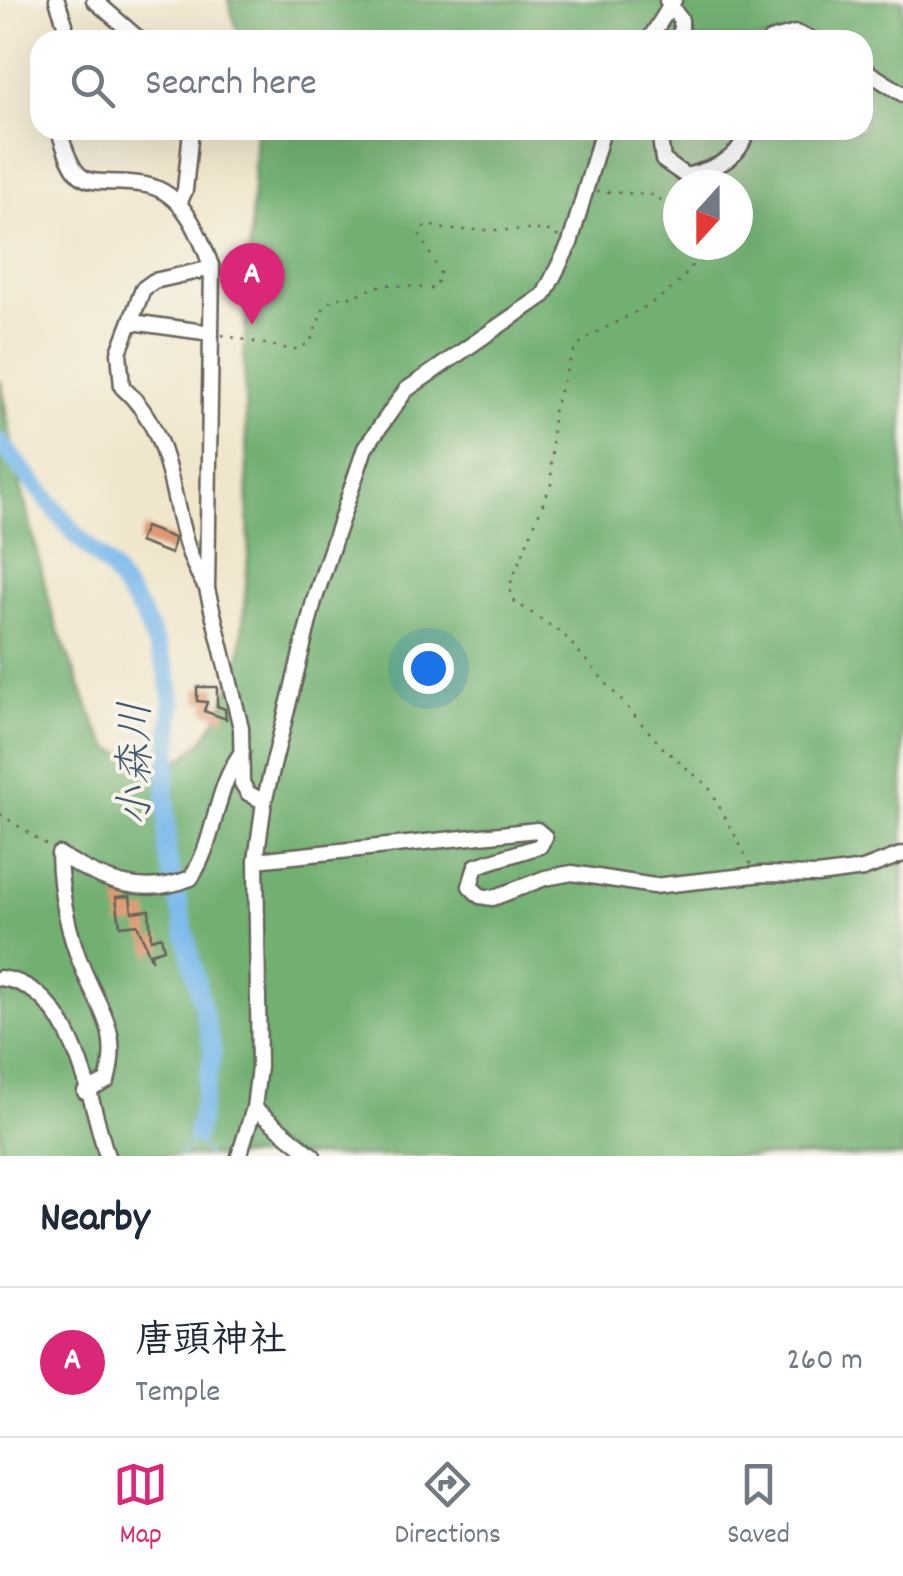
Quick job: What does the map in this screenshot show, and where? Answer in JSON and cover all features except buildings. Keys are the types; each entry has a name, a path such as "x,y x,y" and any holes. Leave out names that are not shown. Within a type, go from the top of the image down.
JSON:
{"street":[{"path":"57,0 64,30"},
{"path":"94,0 128,30"},
{"path":"655,30 670,2 681,20 681,30"},
{"path":"873,76 903,94"},
{"path":"62,140 68,158 84,180 95,185 146,186 179,204 192,221 212,268 207,589 243,750 242,783 248,793 264,802"},
{"path":"179,204 185,190 190,140"},
{"path":"239,1156 254,1108 259,1043 256,860 264,802 314,601 365,448 406,390 544,295 570,243 600,140"},
{"path":"660,140 663,160 686,176 731,158 744,140"},
{"path":"207,589 186,555 176,486 160,444 140,404 122,387 120,352 138,298 154,281 212,268"},
{"path":"132,322 211,333"},
{"path":"60,854 91,874 125,887 157,888 191,878 210,844 217,803 243,750"},
{"path":"256,860 537,830 545,838 540,846 476,866 469,882 473,891 493,898 545,878 572,873 654,886 863,870 903,854"},
{"path":"60,854 60,877 82,966 107,1012 111,1033 106,1081 86,1092"},
{"path":"0,978 26,984 53,1004 65,1026 106,1156"},
{"path":"254,1108 313,1156"}],"path":[{"path":"585,191 634,192 663,203"},
{"path":"211,333 293,350 310,343 324,307 335,298 351,297 384,284 434,289 441,275 421,243 421,227 426,225 450,230 547,230 570,243"},
{"path":"695,260 684,279 582,341 572,354 552,412 551,484 510,587 516,602 563,634 664,750 708,786 744,846 756,876"},
{"path":"0,814 60,854"}],"green space":[{"path":"228,0 903,0 903,1156 0,1156 0,379 17,470 53,617 97,729 111,749 157,765 177,762 201,743 221,712 241,651 249,545 244,360 255,140 873,140 873,30 237,30"}],"waterway":[{"name":"小森川","path":"0,442 77,536 112,570 143,615 166,668 173,702 166,791 167,854 213,1052 196,1136"},
{"name":"小森川","path":"180,1156 196,1136 207,1156"}],"place":[{"name":"唐頭神社","path":"252,325"}]}
